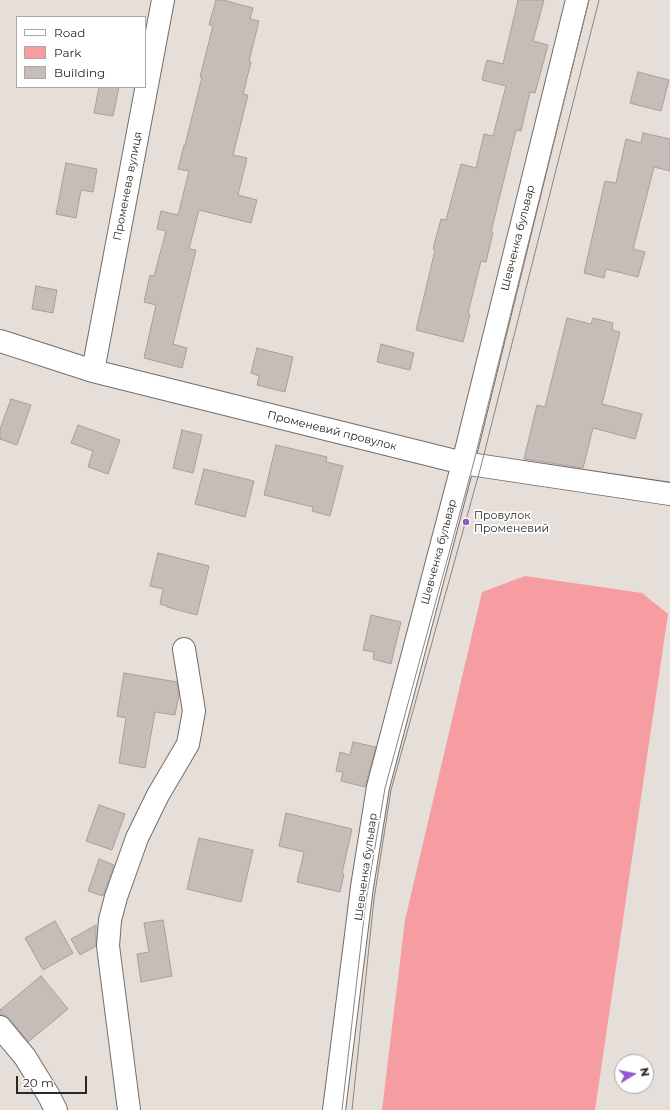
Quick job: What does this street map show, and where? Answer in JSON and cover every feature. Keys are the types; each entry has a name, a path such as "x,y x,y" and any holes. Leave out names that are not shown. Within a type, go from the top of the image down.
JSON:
{"street":[{"name":"Променева вулиця","path":"93,371 163,0"},
{"name":"Шевченка бульвар","path":"334,1110 362,887 378,787 463,463 577,0"},
{"name":"Променевий провулок","path":"0,341 93,371 463,463 670,494"},
{"path":"129,1110 108,946 110,920 116,897 137,838 158,795 188,744 194,711 184,649"},
{"path":"0,1027 25,1057 56,1110"}],"green space":[{"path":"525,576 642,593 668,614 595,1110 382,1110 405,920 482,592"}],"building":[{"path":"216,0 223,0 253,8 250,19 259,21 249,61 251,62 243,94 248,95 233,155 247,158 238,195 257,200 251,223 199,210 189,249 196,250 173,344 187,348 182,368 144,358 156,305 144,302 150,275 154,276 166,231 157,229 161,211 178,215 189,171 178,169 202,77 200,77 213,26 209,25"},
{"path":"518,0 544,0 533,41 548,45 535,93 530,92 521,131 516,130 491,232 493,232 486,262 481,261 468,313 470,314 463,342 416,330 435,250 433,249 441,219 446,220 461,164 476,168 484,134 493,136 506,86 482,80 487,60 503,64"},
{"path":"638,72 669,80 661,111 630,103"},
{"path":"99,88 119,88 113,116 94,113"},
{"path":"643,133 670,139 670,171 654,167 633,249 645,252 638,277 606,269 604,278 584,273 605,181 616,183 626,139 641,143"},
{"path":"66,163 97,169 93,192 81,190 76,218 56,214"},
{"path":"36,286 57,290 53,313 32,309"},
{"path":"567,318 591,324 593,318 613,323 612,330 620,332 602,404 642,414 635,439 593,428 583,468 524,459 537,405 545,407"},
{"path":"381,344 414,353 410,370 377,362"},
{"path":"257,348 293,357 285,392 257,385 259,376 251,373"},
{"path":"11,399 31,405 17,445 0,439 0,429"},
{"path":"78,425 120,440 108,474 88,467 93,451 71,443"},
{"path":"182,430 202,435 193,473 173,468"},
{"path":"276,445 327,457 326,462 343,466 330,516 312,511 313,507 264,495"},
{"path":"204,469 254,481 245,517 195,504"},
{"path":"158,553 209,566 197,615 160,604 163,589 150,586"},
{"path":"371,615 401,622 391,664 373,659 374,652 363,650"},
{"path":"124,673 177,682 179,695 175,715 155,712 145,768 119,763 126,718 117,716"},
{"path":"353,742 376,747 365,787 341,781 343,772 336,771 340,752 350,755"},
{"path":"99,805 125,814 112,850 86,841"},
{"path":"286,813 352,829 342,873 344,874 340,892 297,882 304,852 279,846"},
{"path":"199,838 253,850 241,902 187,889"},
{"path":"99,859 114,865 103,896 88,891"},
{"path":"163,920 172,976 141,982 137,954 149,952 144,923"},
{"path":"55,921 73,953 43,970 25,938"},
{"path":"96,925 96,946 80,955 71,939"},
{"path":"41,976 68,1009 28,1042 10,1019 5,1015 0,1015 0,1010"}],"tram line":[{"path":"342,1110 366,900 385,788 473,465 589,0"},
{"path":"352,1110 374,899 391,790 481,466 599,0"}],"place":[{"name":"Провулок Променевий","path":"466,522"}]}
